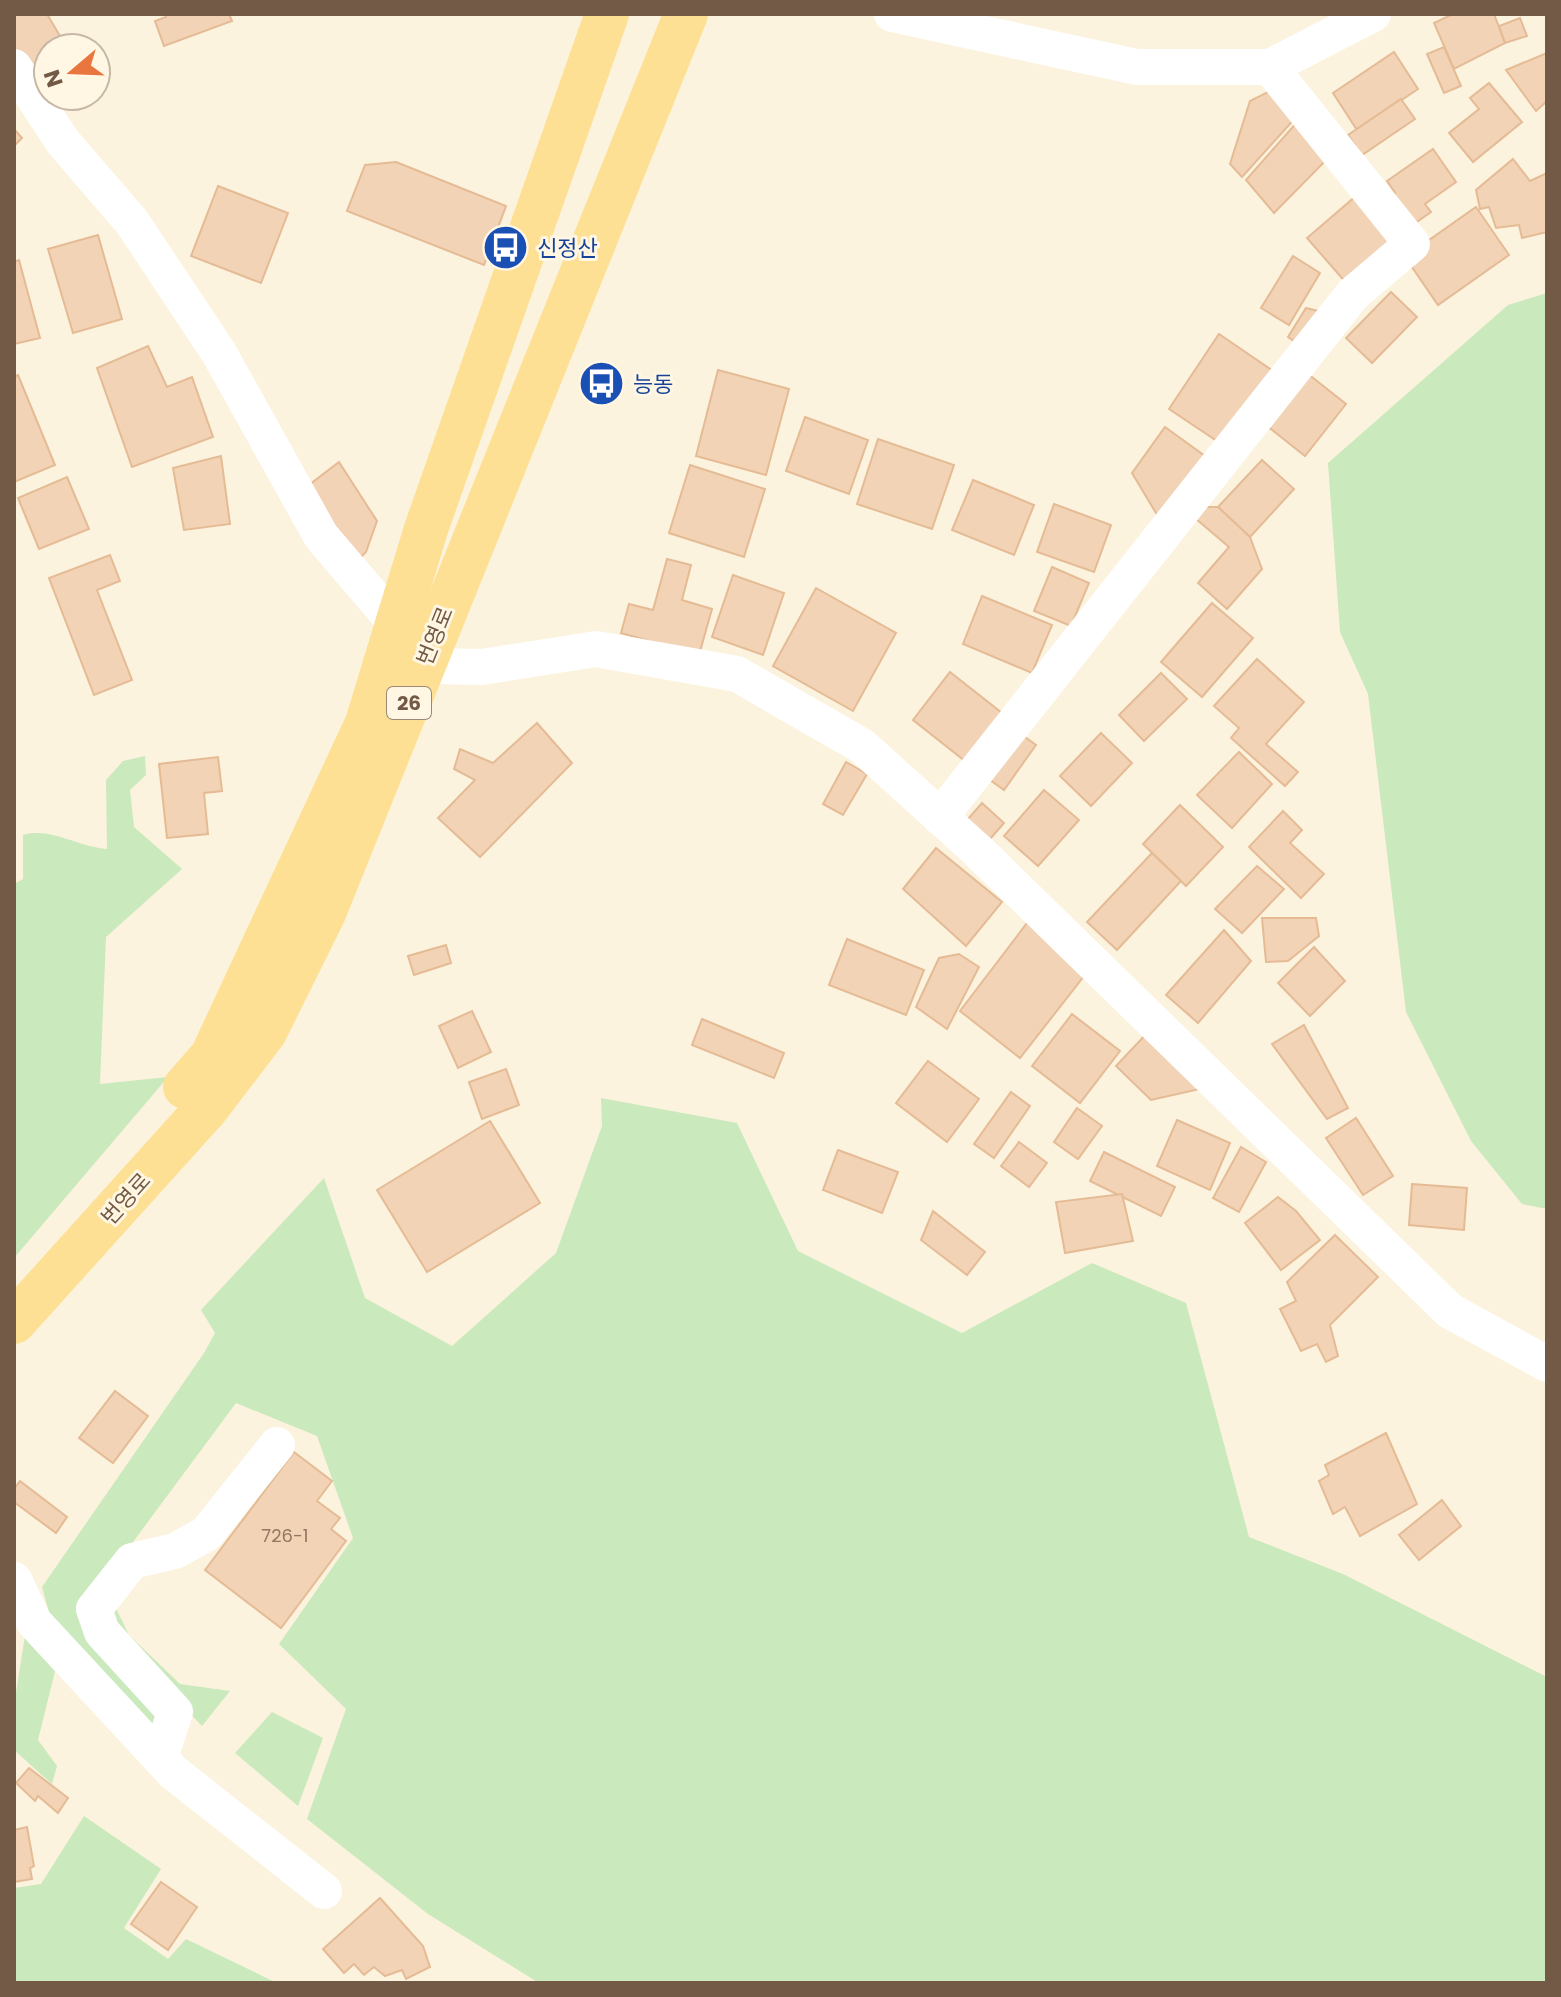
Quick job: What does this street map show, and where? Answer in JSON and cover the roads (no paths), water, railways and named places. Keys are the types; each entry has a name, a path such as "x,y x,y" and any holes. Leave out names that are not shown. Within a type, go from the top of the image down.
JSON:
{"main road":[{"name":"번영로","path":"14,1280 212,1056 367,723 412,644 426,529 607,14"},
{"name":"번영로","path":"14,1322 207,1108 265,1032 324,913 412,644 686,14"}],"street":[{"path":"892,14 1137,67 1270,67 1373,14"},
{"path":"14,67 63,142 132,222 219,353 321,536 432,666 482,667 596,649 737,674 862,746 940,817 1450,1311 1547,1364"},
{"path":"940,817 1353,294 1412,244 1270,67"},
{"path":"160,1758 175,1712 102,1632 94,1609 132,1561 175,1551 206,1534 277,1445"},
{"path":"14,1580 34,1622 160,1758 324,1891"}],"place":[{"name":"신정산","path":"506,248"},
{"name":"능동","path":"602,384"}]}
